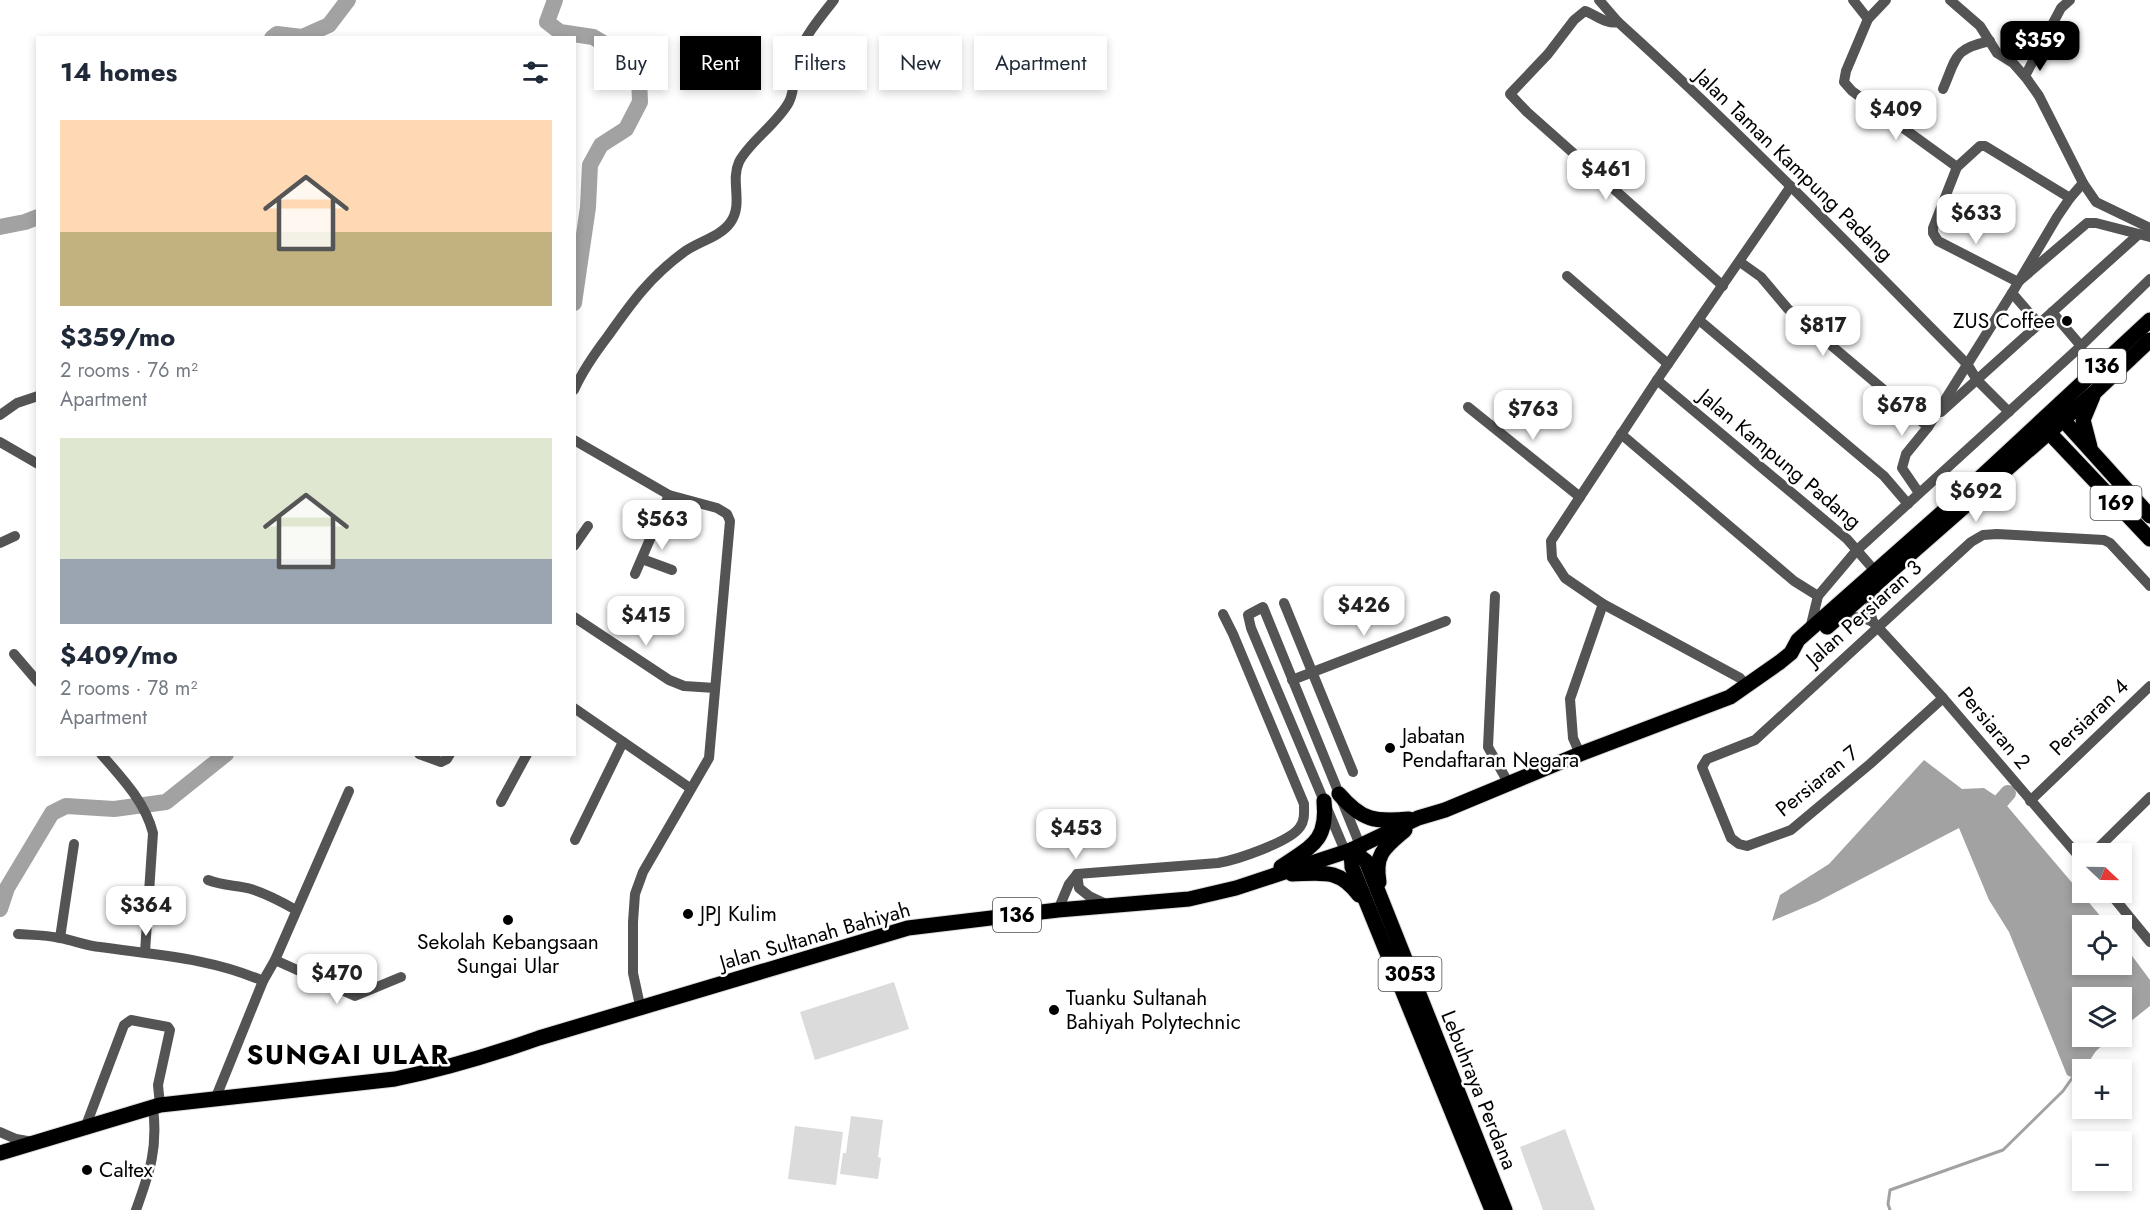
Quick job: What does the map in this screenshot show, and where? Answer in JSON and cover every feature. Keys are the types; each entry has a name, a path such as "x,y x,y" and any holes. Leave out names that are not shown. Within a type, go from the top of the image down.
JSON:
{"main road":[{"name":"Jalan Sultanah Bahiyah","path":"0,1153 156,1106 384,1080 482,1059 539,1038 640,1010 908,928 1058,910 1189,899 1236,888 1352,849 1418,818 1445,810 1580,754 1730,697 1747,686 1791,652 1804,647 1837,619 1877,578 2058,415 2150,321"},
{"name":"Jalan Sultanah Bahiyah","path":"2058,415 2096,391 2150,339"},
{"path":"2094,456 2083,420 2096,391"},
{"name":"169","path":"2058,415 2150,516"},
{"name":"Jalan Sultanah Bahiyah","path":"1791,652 1798,640 1810,629 1877,578 2029,450 2044,428"},
{"name":"169","path":"2044,428 2150,539"},
{"path":"2029,450 2051,450 2082,467"},
{"path":"1339,795 1352,809 1374,819 1418,818"},
{"path":"1268,876 1314,844 1320,836 1326,818 1324,801"},
{"path":"1381,918 1378,858 1384,848 1418,818"},
{"name":"Lebuhraya Perdana","path":"1352,849 1381,918 1424,1047 1492,1210"},
{"path":"1268,876 1336,874 1347,881 1381,918"},
{"name":"Lebuhraya Perdana","path":"1381,918 1395,936 1505,1210"},
{"path":"1395,936 1400,968 1420,1020 1424,1047 1436,1059 1455,1087"}],"street":[{"path":"576,386 583,370 649,281 686,250 725,230 731,223 736,211 738,196 736,180 740,160 769,129 790,101 799,53 834,0"},
{"path":"1599,0 1618,22"},
{"path":"1853,0 1868,20"},
{"path":"1886,0 1868,20 1846,71 1844,82 1861,98 1957,168"},
{"path":"1950,0 1980,26 1997,53 2013,63 2025,76 2039,96 2083,183 2100,205 2150,228"},
{"path":"2025,76 2061,8 2070,0"},
{"name":"Jalan Taman Kampung Padang","path":"1723,286 1527,112 1510,94 1548,54 1574,20 1585,11 1598,15 1606,21 1618,22 1791,186 1966,364 1977,380 2008,412"},
{"path":"1943,89 1960,51 1969,46 1990,41"},
{"path":"2019,282 1940,242 1933,233 1957,168 1983,145 2070,198"},
{"path":"1919,493 1902,468 1906,454 1930,424 2070,198 2083,183"},
{"path":"1747,686 1740,678 1603,604 1565,578 1552,558 1551,541 1657,380 1791,186"},
{"path":"2019,282 2088,223 2145,235"},
{"path":"1930,424 2052,312 2145,235"},
{"path":"1740,262 1761,277 1788,309 1930,424"},
{"path":"1566,276 1668,364"},
{"path":"1810,629 1818,596 1856,551 2081,346 2150,279"},
{"path":"2012,293 2039,324"},
{"path":"2052,312 2081,346"},
{"path":"1699,320 1884,476 1908,504"},
{"name":"Jalan Kampung Padang","path":"1657,380 1847,538 1877,578"},
{"path":"0,415 17,403 36,397"},
{"path":"1468,407 1580,497"},
{"path":"1621,434 1794,581 1818,596"},
{"path":"576,441 669,495 717,508 727,514 730,521 709,758 643,872 635,894 633,972 640,1010"},
{"path":"0,442 36,463"},
{"path":"635,574 669,495"},
{"path":"576,543 588,526"},
{"name":"Jalan Persiaran 3","path":"1717,806 1701,768 1707,759 1755,740 1876,624 1956,555 1983,536 1997,534 2104,540 2110,543 2150,586"},
{"path":"0,543 15,536"},
{"path":"642,559 672,570"},
{"path":"1876,624 1870,614 1870,601 1877,578"},
{"path":"1496,596 1488,747 1509,784"},
{"path":"1284,603 1353,772"},
{"path":"1580,754 1573,738 1570,699 1603,604"},
{"path":"1263,607 1339,795 1352,849 1324,801 1251,628 1248,615 1263,607"},
{"path":"1058,910 1069,884 1077,874 1237,860 1291,837 1299,829 1304,819 1304,804 1223,614"},
{"path":"1837,619 1851,616 1864,618 1876,624"},
{"path":"576,618 669,680 684,686 715,688"},
{"path":"1292,680 1446,621"},
{"name":"Persiaran 2","path":"1876,624 1943,698 2072,849"},
{"path":"1233,634 1251,628"},
{"path":"14,654 36,679"},
{"name":"Persiaran 4","path":"2030,801 2150,686"},
{"name":"Persiaran 7","path":"1717,806 1731,838 1739,844 1747,846 1791,830 1870,764 1943,698"},
{"path":"576,709 690,788"},
{"path":"575,840 623,742"},
{"path":"103,756 139,801 150,820 153,833 145,952"},
{"path":"424,756 441,762 448,757"},
{"path":"501,802 526,756"},
{"path":"216,1098 263,981 275,960 349,791"},
{"path":"2103,843 2150,797"},
{"path":"60,938 74,844"},
{"path":"1077,874 1079,888 1109,906"},
{"path":"208,880 221,885 249,888 271,896 296,910"},
{"path":"2118,903 2150,942"},
{"path":"18,934 60,938 87,945 207,962 241,971 263,981"},
{"path":"275,960 355,996 401,977"},
{"path":"85,1128 124,1025 131,1020 168,1027 170,1030 158,1085 155,1143 151,1168 136,1210"},
{"path":"0,1132 16,1139 39,1142"}],"shaded area":[{"path":"1924,760 1962,789 1984,788 2002,800 2072,883 2072,903 2089,903 2100,915 2072,915 2072,975 2132,975 2132,956 2150,980 2150,1006 2132,1020 2132,987 2072,987 2072,1047 2101,1047 2091,1059 2072,1059 2072,1078 2067,1075 2009,932 1989,900 1959,828 1817,902 1772,921 1780,895 1829,864"},
{"path":"894,982 909,1029 815,1060 800,1012"},
{"path":"851,1116 883,1120 878,1157 881,1158 878,1179 840,1174 843,1153 846,1153"},
{"path":"795,1126 843,1132 836,1185 788,1179"},
{"path":"1565,1129 1595,1210 1543,1210 1520,1147"}],"waterway":[{"path":"304,36 329,25 348,0"},
{"name":"SUNGAI ULAR","path":"555,0 547,22 560,32 593,37 622,54 639,77 640,102 626,129 601,145 590,165 588,207 576,289"},
{"path":"274,36 277,34 294,36"},
{"path":"0,227 36,218"},
{"name":"SUNGAI ULAR","path":"0,909 7,888 52,813 66,806 114,809 166,802 224,756"},
{"path":"1988,816 2008,793"},
{"path":"1890,1210 1888,1204 1890,1190 2003,1150 2063,1091 2072,1078"}],"place":[{"name":"ZUS Coffee","path":"2067,321"},
{"name":"Jabatan Pendaftaran Negara","path":"1390,748"},
{"name":"JPJ Kulim","path":"688,914"},
{"name":"Sekolah Kebangsaan Sungai Ular","path":"508,920"},
{"name":"Tuanku Sultanah Bahiyah Polytechnic","path":"1054,1010"},
{"name":"Caltex","path":"87,1170"}],"district":[{"name":"SUNGAI ULAR","path":"348,1055"}]}
